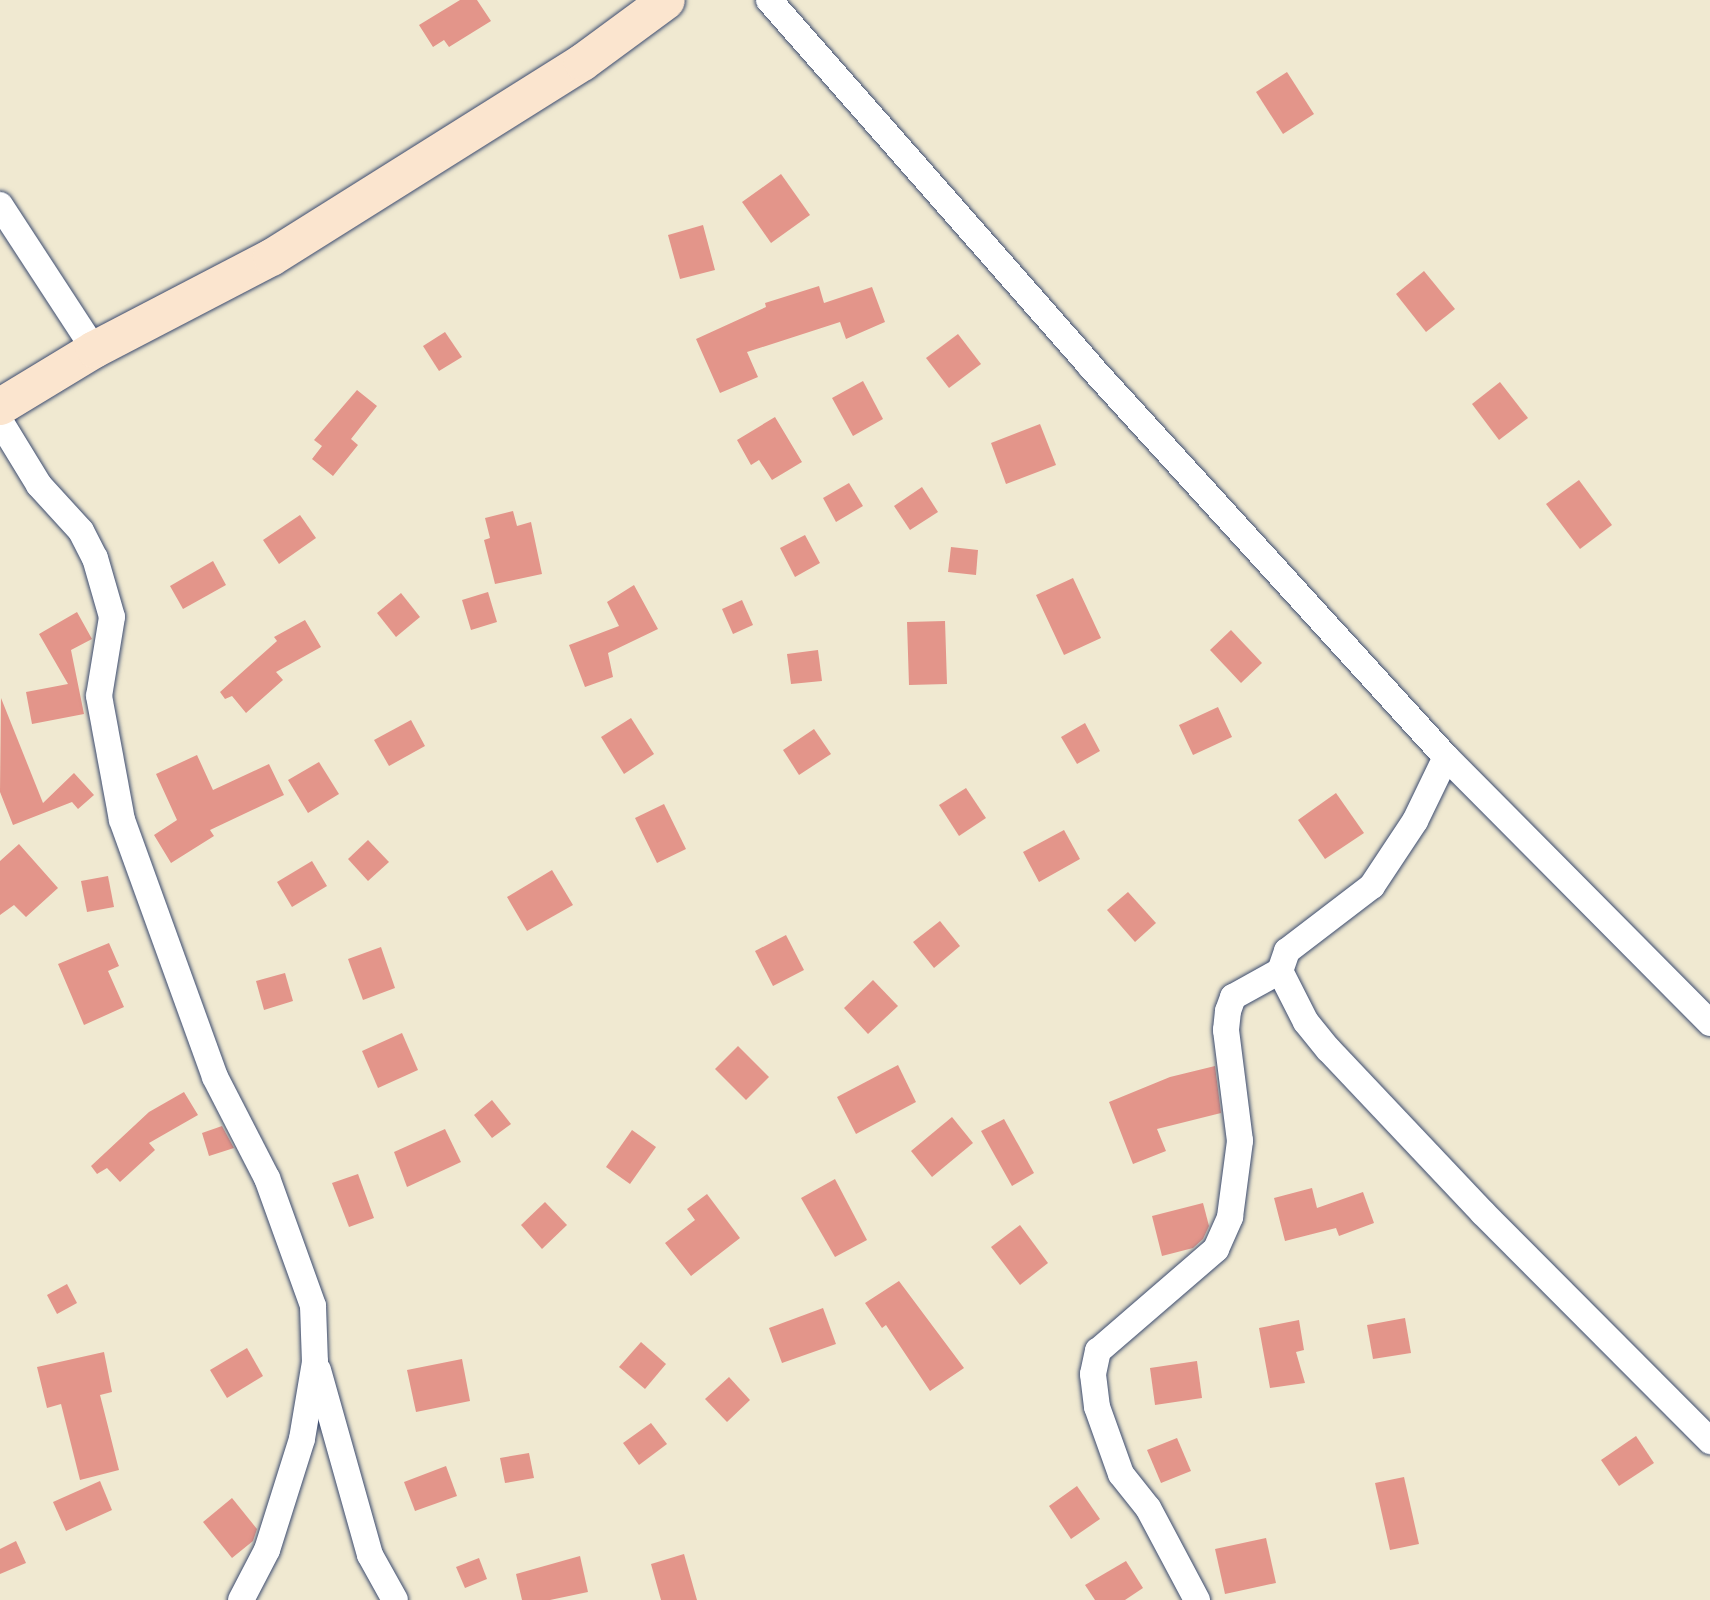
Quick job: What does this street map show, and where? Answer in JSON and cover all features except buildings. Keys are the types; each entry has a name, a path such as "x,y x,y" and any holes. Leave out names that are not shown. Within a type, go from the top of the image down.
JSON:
{"main road":[{"path":"0,405 94,349 271,257 582,62 666,0"}],"street":[{"path":"769,0 1091,367 1446,757 1710,1023"},
{"path":"0,205 94,349"},
{"path":"0,421 39,485 81,531 95,558 112,617 99,696 122,820 215,1077 267,1178 313,1306 315,1362 302,1439 267,1550 241,1600"},
{"path":"1197,1600 1148,1508 1121,1475 1097,1408 1093,1374 1098,1351 1216,1248 1230,1217 1240,1141 1226,1030 1233,997 1280,971 1287,951 1372,886 1415,821 1446,757"},
{"path":"1280,971 1306,1022 1329,1050 1483,1213 1710,1441"},
{"path":"315,1362 370,1555 395,1600"}]}
